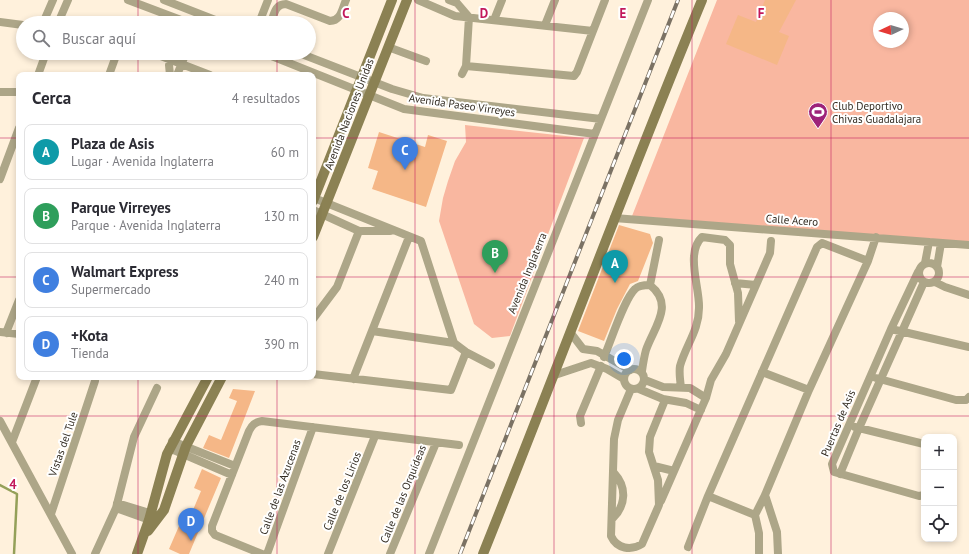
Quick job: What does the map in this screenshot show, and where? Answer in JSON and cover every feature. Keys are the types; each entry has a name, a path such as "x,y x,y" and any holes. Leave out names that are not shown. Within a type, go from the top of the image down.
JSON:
{"street":[{"path":"46,16 53,0"},
{"path":"61,16 68,0"},
{"path":"128,0 169,16"},
{"path":"164,0 205,16"},
{"path":"262,16 268,0"},
{"path":"273,16 277,6 286,4 330,21 334,21 338,19 346,0"},
{"name":"Avenida Naciones Unidas","path":"316,194 392,0"},
{"name":"Avenida Naciones Unidas","path":"317,212 327,203 407,0"},
{"path":"418,0 455,16 593,31"},
{"path":"450,0 457,3 469,17 466,66 462,74"},
{"path":"494,20 502,0"},
{"path":"545,25 554,0"},
{"path":"466,66 574,76 577,72 605,0"},
{"name":"Avenida Inglaterra","path":"429,554 648,0"},
{"path":"484,554 555,375 614,218 702,0"},
{"path":"189,16 191,10"},
{"path":"0,22 16,23"},
{"path":"388,47 426,61"},
{"path":"39,72 43,60"},
{"path":"109,72 114,60"},
{"path":"170,72 169,66 171,60"},
{"path":"176,60 181,64 202,72"},
{"path":"178,72 183,60"},
{"name":"Avenida Paseo Virreyes","path":"281,60 311,72"},
{"name":"Avenida Paseo Virreyes","path":"316,60 374,83 423,98 601,119"},
{"name":"Avenida Paseo Virreyes","path":"316,74 404,109 595,134"},
{"path":"0,92 16,92"},
{"path":"488,121 490,106"},
{"path":"0,179 3,164 16,135"},
{"path":"316,200 421,241 454,342 466,352 490,365"},
{"path":"317,212 359,231 394,231"},
{"name":"Calle Acero","path":"614,218 969,245"},
{"path":"316,315 337,287 359,231"},
{"path":"353,378 409,237"},
{"path":"680,387 680,366 699,320 700,296 693,268 697,244 702,237 725,240 730,245 730,264 738,293 739,324"},
{"path":"759,554 755,515 808,390 868,260 876,237"},
{"path":"650,285 659,240"},
{"path":"631,389 618,420 614,439 614,473 621,480 623,494 620,508 613,518 611,536 620,546 626,548 637,548 642,544 701,410 711,380 726,354 770,253 771,241"},
{"path":"925,263 928,242"},
{"path":"688,546 708,496 817,247 822,243 868,260"},
{"path":"937,267 931,263 925,263 920,267 918,272 920,278 929,284 934,282 939,275 937,267 941,243"},
{"name":"Puertas de Asis","path":"918,272 891,329 832,464 834,472 840,474 880,379 924,282"},
{"path":"934,282 969,295"},
{"path":"735,283 756,285"},
{"path":"604,357 627,300 635,289 641,286 650,285 658,292 661,299 662,311 658,326 646,350 642,372 645,380 663,387 692,389 706,398"},
{"path":"16,306 3,332 16,334"},
{"path":"891,329 969,347"},
{"path":"372,331 454,342"},
{"path":"570,332 583,349 596,351 604,357 630,370 634,369 642,372"},
{"path":"579,366 583,349"},
{"path":"316,374 451,390 466,352"},
{"path":"555,375 591,363 601,366 624,379 625,384 631,389 640,389 665,400 686,403 701,410"},
{"path":"581,423 580,416 601,366"},
{"path":"624,379 630,370"},
{"path":"762,372 808,390"},
{"path":"870,376 956,400 966,400 969,397"},
{"path":"12,442 36,380"},
{"path":"154,518 171,445 206,380"},
{"path":"137,554 144,536 170,494 185,450 220,380"},
{"path":"640,389 645,380"},
{"name":"Vistas del Tule","path":"51,514 95,381"},
{"path":"95,554 116,506 134,437 157,388"},
{"path":"659,505 658,480 649,452 650,437 665,400"},
{"name":"Vistas del Tule","path":"0,421 72,554"},
{"path":"262,554 214,535 212,532 212,526 252,425 262,421 375,436 459,445"},
{"path":"849,425 921,443"},
{"name":"Calle de las Azucenas","path":"267,554 313,427"},
{"name":"Calle de los Lirios","path":"328,554 375,436"},
{"name":"Calle de las Orquídeas","path":"390,554 436,442"},
{"path":"171,445 235,466"},
{"path":"185,450 232,475"},
{"path":"654,466 674,471"},
{"path":"840,474 921,496"},
{"path":"765,494 777,532 778,554"},
{"path":"708,496 755,515"},
{"path":"116,506 154,518"}],"shaded area":[{"name":"Club Deportivo Chivas Guadalajara","path":"717,0 969,0 969,242 632,216"},
{"path":"465,125 584,138 510,336 492,338 474,324 439,221 448,181 455,161 466,142"}],"building":[{"path":"765,0 796,0 779,32 789,36 777,65 726,44 738,15 756,22"},
{"path":"379,132 425,147 428,135 447,141 426,207 372,189 378,171 368,168"},
{"path":"619,225 650,234 653,243 638,281 630,284 617,309 604,341 578,331"},
{"path":"233,389 255,391 229,458 203,448 209,435 221,440 237,401 229,398"},
{"path":"202,469 221,478 189,554 180,554 169,549 179,526 185,529 201,491 194,488"}],"waterway":[{"path":"0,485 17,494 14,554"}],"railway":[{"path":"460,554 678,0"}],"place":[{"name":"Club Deportivo Chivas Guadalajara","path":"818,129"},
{"name":"Walmart Express","path":"405,170"},
{"name":"Parque Virreyes","path":"495,273"},
{"name":"Plaza de Asis","path":"615,283"},
{"name":"+Kota","path":"191,541"}]}
